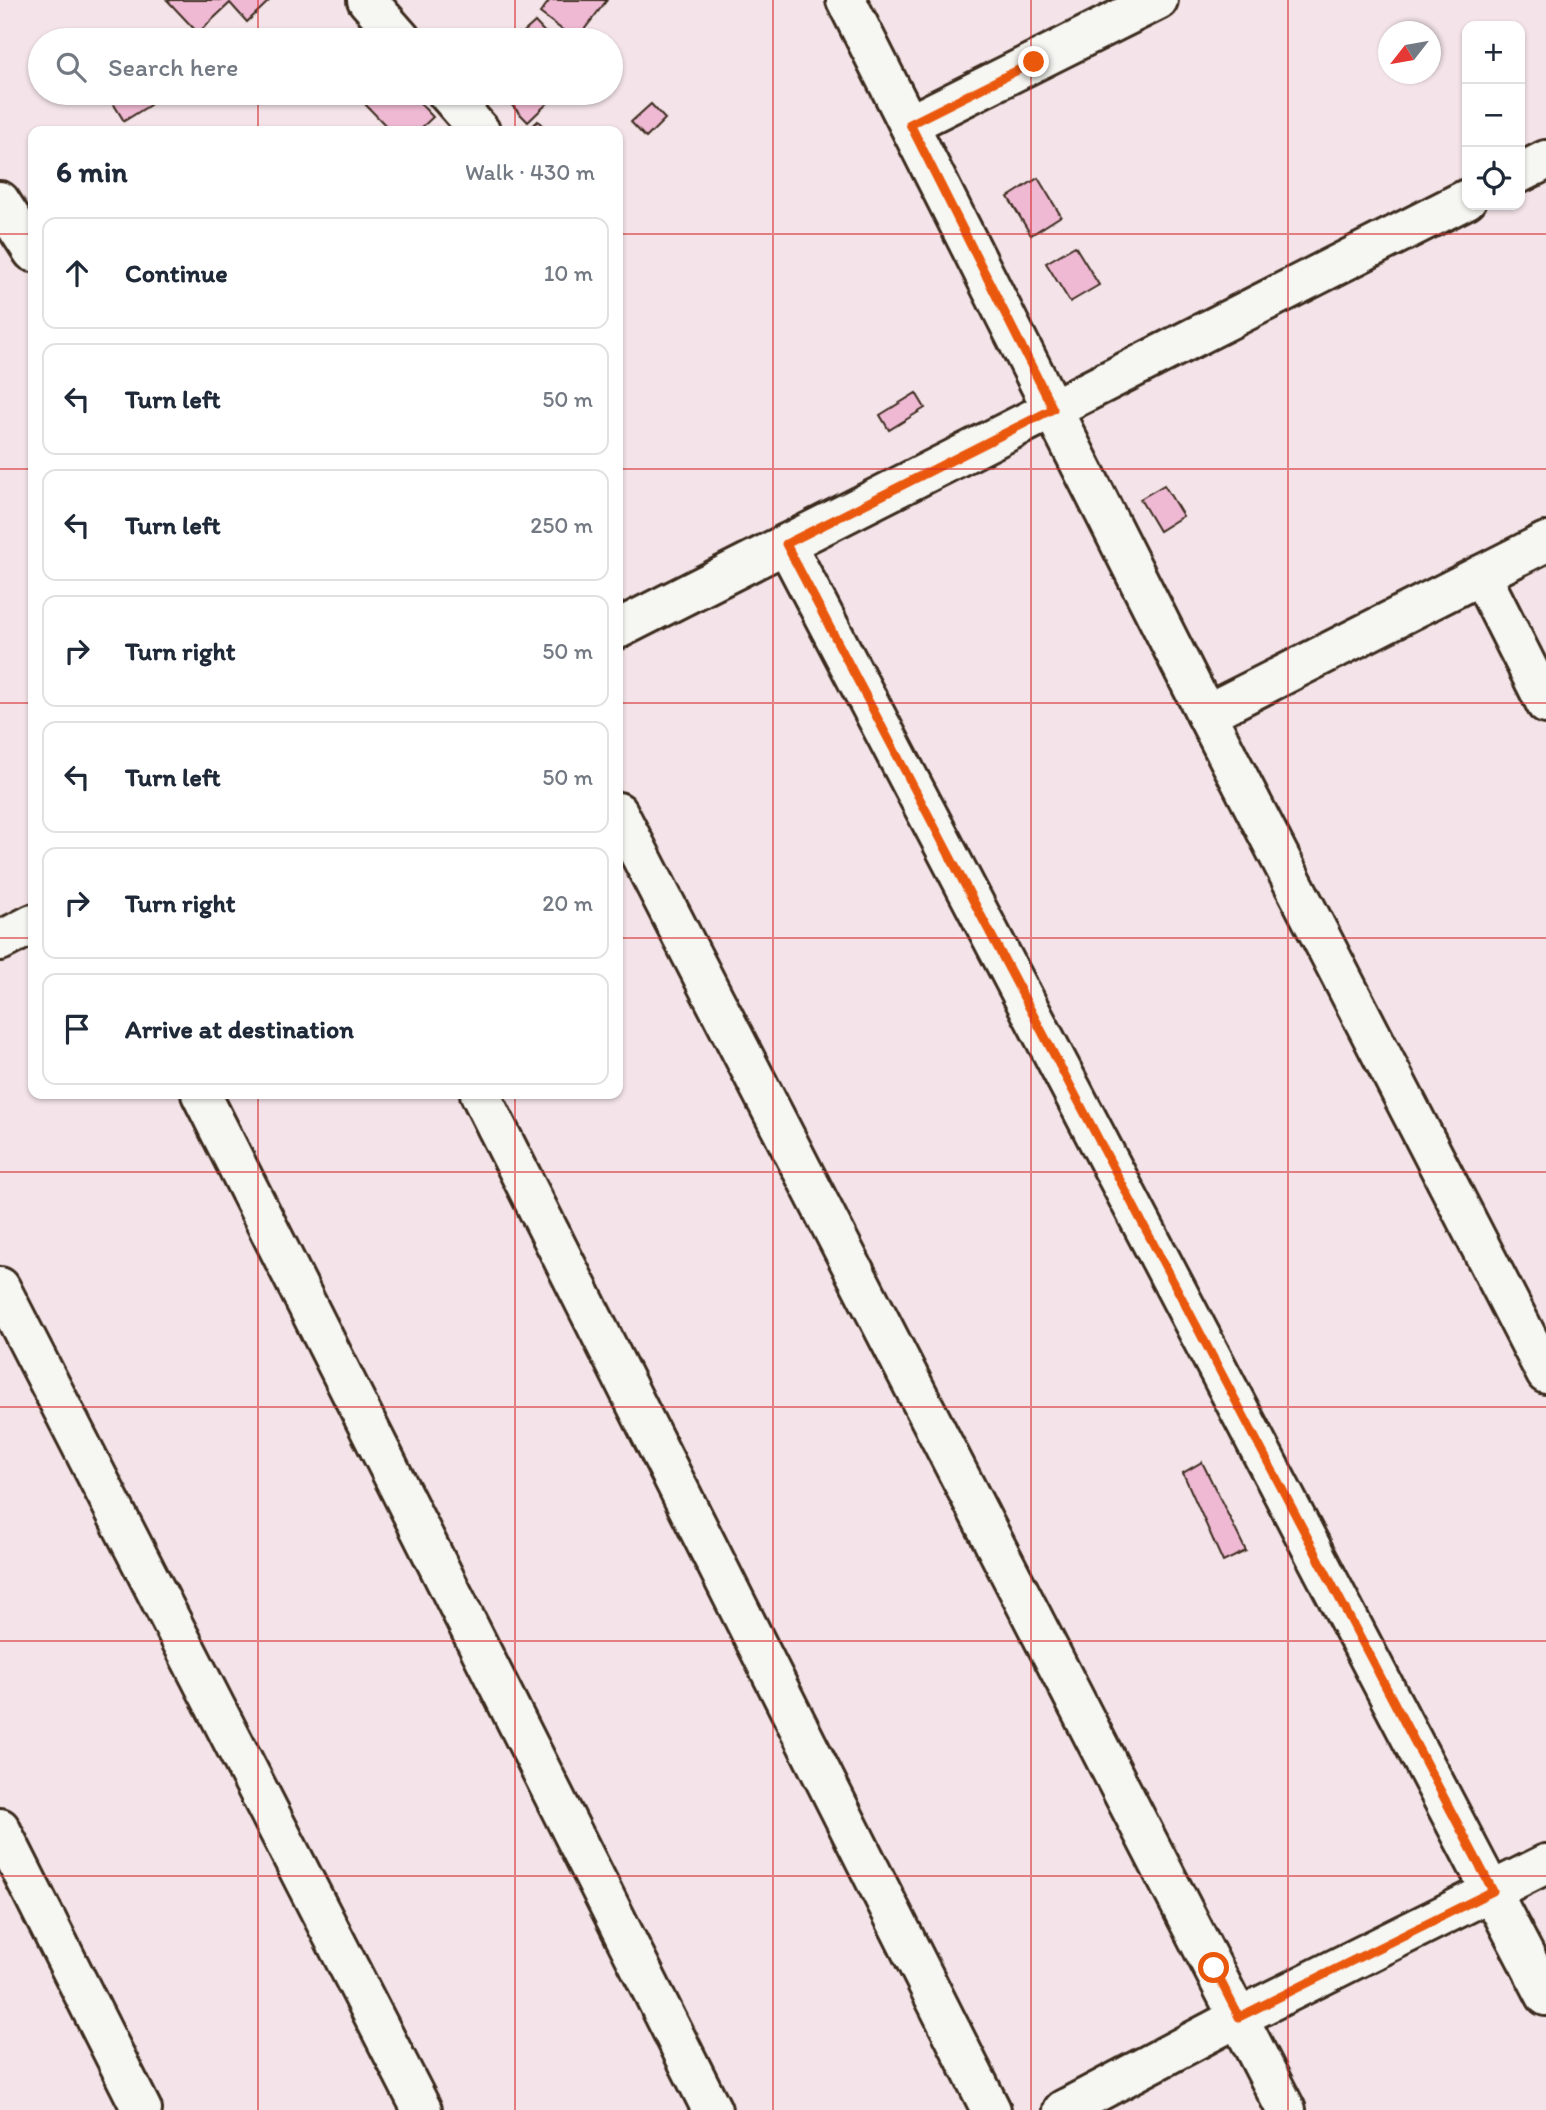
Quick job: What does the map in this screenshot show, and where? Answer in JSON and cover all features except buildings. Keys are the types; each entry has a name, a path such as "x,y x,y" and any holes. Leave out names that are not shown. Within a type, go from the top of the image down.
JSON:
{"street":[{"path":"367,0 392,28"},
{"path":"846,0 1206,714 1546,1374"},
{"path":"910,124 1158,0"},
{"path":"457,105 476,126"},
{"path":"1525,170 1546,160"},
{"path":"0,201 28,245"},
{"path":"623,626 1462,202"},
{"path":"1206,714 1546,542"},
{"path":"786,544 1546,1996"},
{"path":"1480,575 1546,704"},
{"path":"623,821 1286,2110"},
{"path":"0,941 28,927"},
{"path":"204,1099 712,2110"},
{"path":"483,1099 991,2110"},
{"path":"0,1287 422,2110"},
{"path":"0,1828 142,2110"},
{"path":"1063,2110 1239,2017 1546,1864"}],"route":[{"path":"1034,62 910,124 1053,409 786,544 1493,1891 1239,2017 1214,1968"}]}
